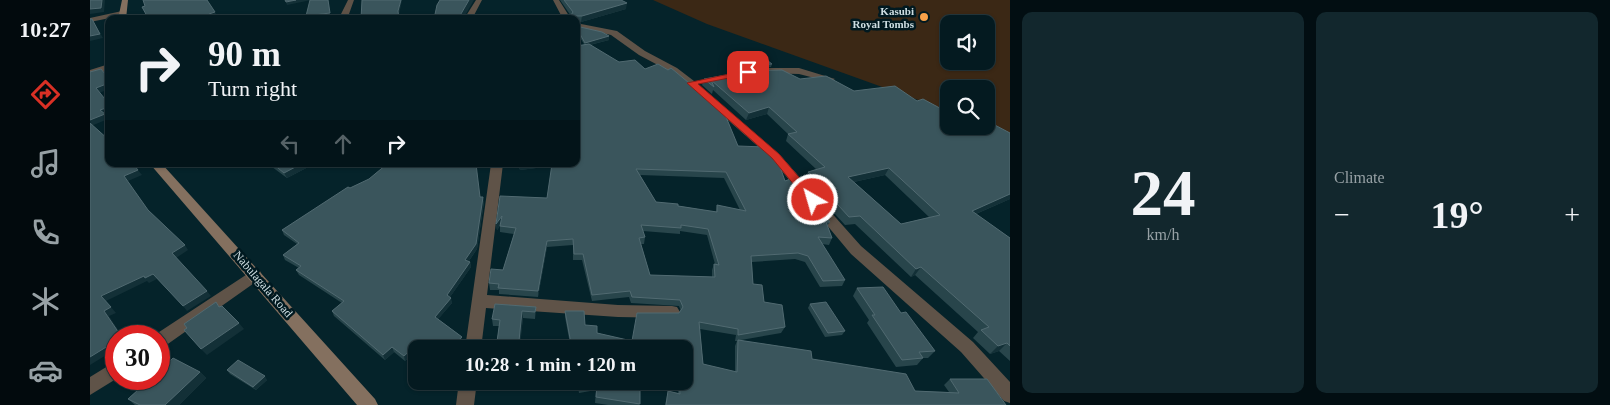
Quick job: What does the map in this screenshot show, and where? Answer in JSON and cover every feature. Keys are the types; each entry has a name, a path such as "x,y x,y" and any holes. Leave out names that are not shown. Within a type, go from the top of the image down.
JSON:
{"street":[{"path":"122,15 125,0"},
{"path":"345,14 351,0"},
{"path":"470,15 479,0"},
{"path":"556,0 565,15"},
{"path":"90,20 105,18"},
{"path":"580,26 614,33 642,54 674,70 691,83 775,156 856,250 967,347 1010,395"},
{"path":"90,72 105,68"},
{"path":"748,72 791,70 812,73 830,79"},
{"path":"691,83 707,80"},
{"name":"Nabulagala Road","path":"159,167 369,405"},
{"path":"474,340 497,167"},
{"path":"170,333 255,275"},
{"path":"479,301 618,311 672,312"},
{"path":"90,387 105,377"},
{"path":"465,405 467,390"}],"shaded area":[{"path":"653,0 1010,0 1010,133 995,127 995,80 940,80 940,108 707,24"}],"building":[{"path":"90,0 102,0 101,8 90,9"},
{"path":"143,0 207,0 215,12 209,14 210,15 146,15 142,7 145,6"},
{"path":"310,0 328,0 330,13 306,15"},
{"path":"362,0 401,0 398,15 361,15"},
{"path":"440,0 469,0 460,15 435,15"},
{"path":"564,0 621,0 627,3 582,16 571,15 573,12"},
{"path":"90,19 92,19 100,34 90,36"},
{"path":"580,27 602,32 609,36 585,43 580,34"},
{"path":"589,44 619,62 635,60 645,69 658,64 668,70 671,68 724,112 738,146 765,147 778,161 785,181 793,178 830,222 826,222 832,238 818,237 845,280 823,281 808,256 798,253 751,256 753,284 762,285 764,302 782,305 785,327 738,335 738,329 699,322 703,364 737,372 738,340 811,351 812,359 906,374 915,391 959,393 950,379 987,379 1006,405 666,405 668,391 680,394 680,390 693,390 693,340 632,340 637,313 679,313 683,307 680,300 632,297 630,291 592,295 583,254 574,254 573,239 547,241 538,291 498,288 499,284 489,283 491,269 503,270 516,228 500,226 502,216 496,224 500,196 547,198 552,167 580,167 580,45","holes":["636,169 726,172 746,211 717,205 717,212 678,206 678,204 656,202","641,225 681,228 681,225 708,229 719,265 714,264 715,277 650,275 639,238 645,237"]},
{"path":"758,53 772,64 743,66 731,56"},
{"path":"101,69 105,74 105,85 96,88 105,99 105,108 100,110 105,114 90,120 90,72"},
{"path":"782,70 800,79 826,76 854,91 895,86 917,101 923,99 940,108 940,135 995,135 995,125 1010,133 1010,194 972,211 1010,238 1010,346 1007,343 998,346 981,330 989,327 921,267 916,269 860,216 849,217 808,172 825,167 788,134 797,132 769,107 749,113 711,80 714,87 704,79 750,71","holes":["889,168 940,215 901,224 848,177"]},
{"path":"90,123 105,136 105,167 136,167 138,170 124,176 148,210 185,245 172,253 207,291 183,306 153,274 145,278 144,276 101,296 111,307 104,311 114,325 105,325 105,348 90,357"},
{"path":"277,167 295,167 284,173"},
{"path":"383,167 476,167 480,197 483,197 476,244 465,260 470,262 447,295 451,298 435,317 462,337 459,340 408,340 408,352 404,356 392,347 383,355 332,311 344,301 296,270 301,266 283,255 299,243 282,230 348,187 350,188 369,179"},
{"path":"883,287 901,313 906,312 935,351 919,352 923,358 902,360 872,315 875,315 857,288"},
{"path":"216,302 219,307 222,306 239,323 201,349 184,330 187,328 184,324"},
{"path":"826,302 845,331 828,333 810,304"},
{"path":"495,304 536,307 535,312 522,311 519,340 497,340 500,320 492,319"},
{"path":"565,311 584,311 585,325 597,326 597,333 628,340 570,340"},
{"path":"173,358 200,372 165,405 140,405 128,399 138,390 170,390 170,361"},
{"path":"238,360 265,376 253,387 227,370"},
{"path":"597,390 640,390 640,404 596,397"}],"place":[{"name":"Kasubi Royal Tombs","path":"924,17"}],"route":[{"path":"748,72 691,83 775,156 791,172 813,200"}]}
